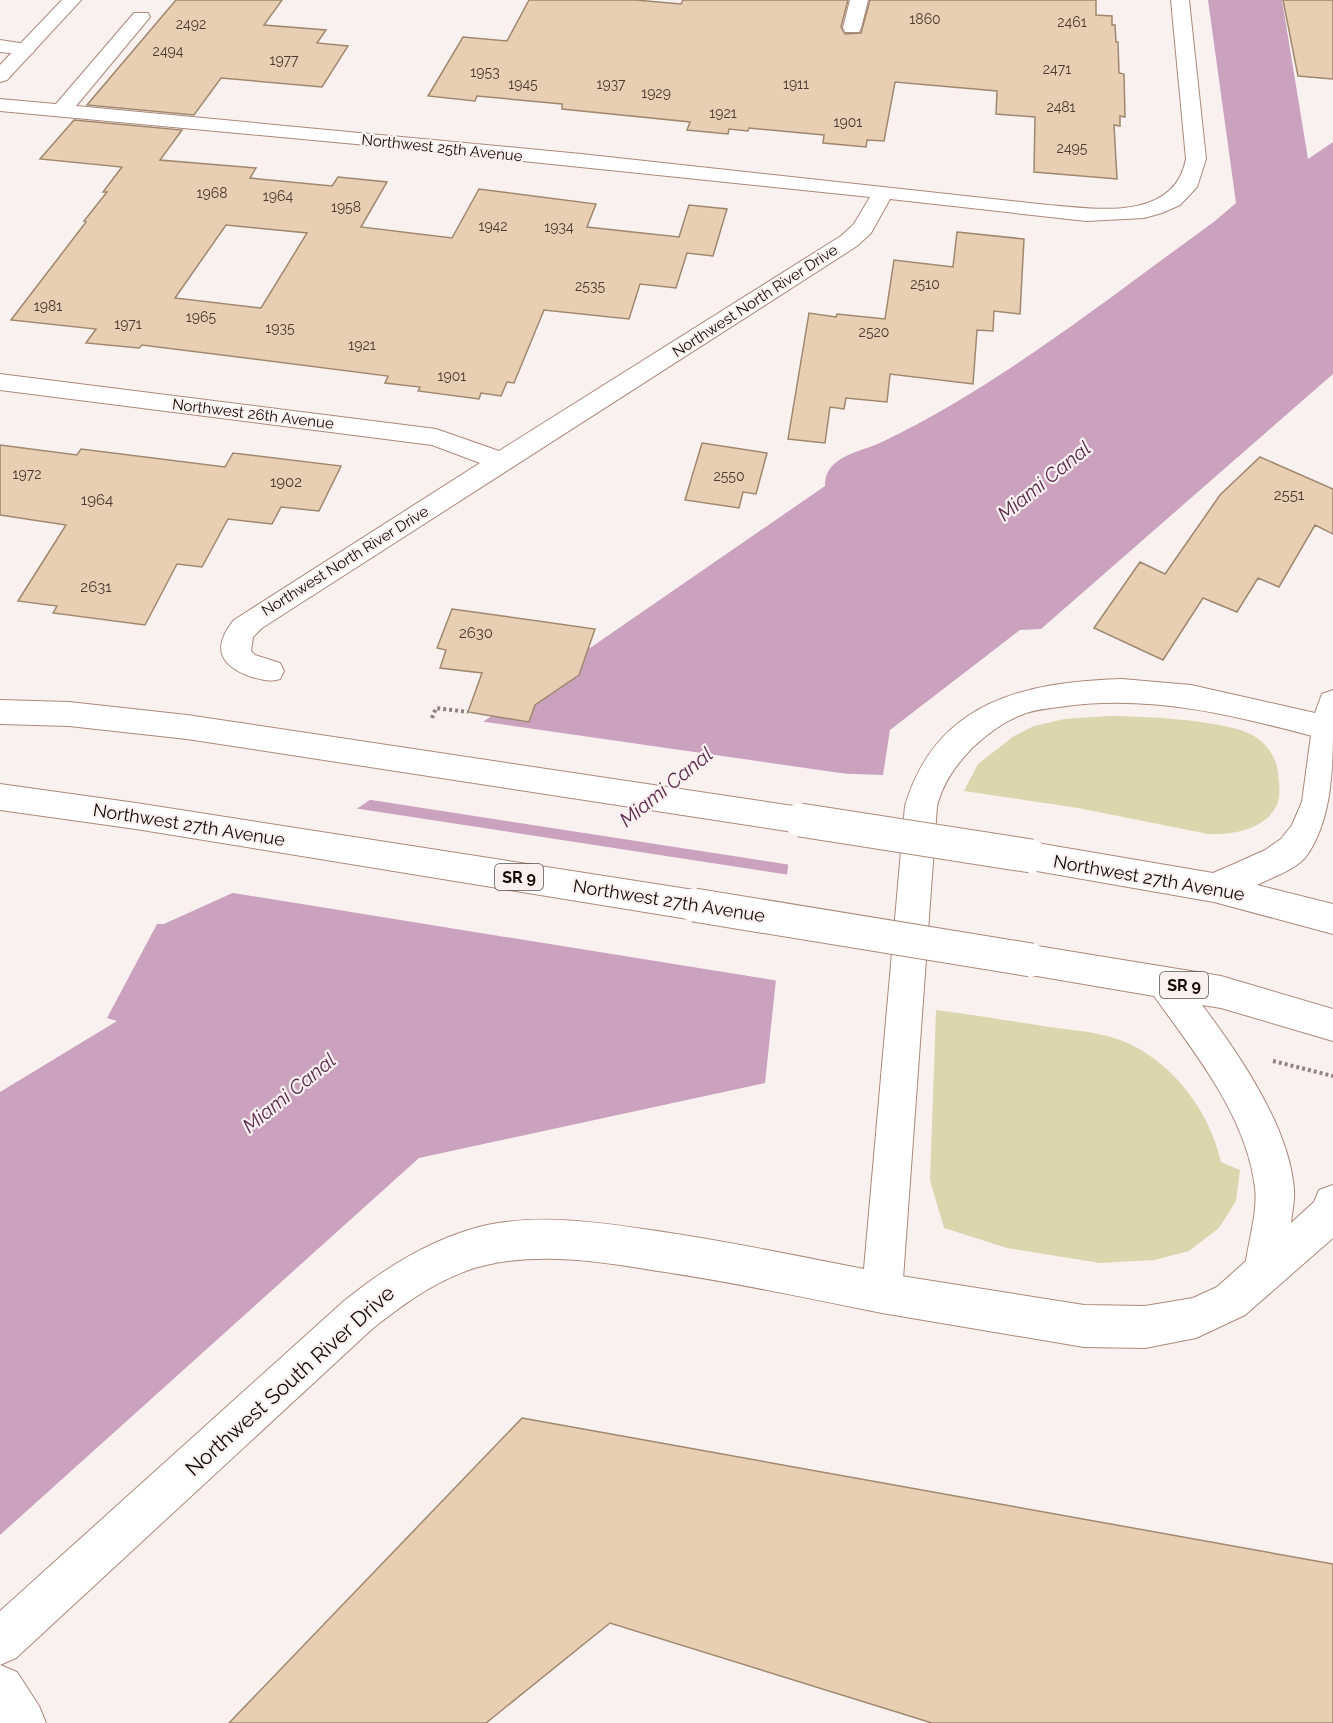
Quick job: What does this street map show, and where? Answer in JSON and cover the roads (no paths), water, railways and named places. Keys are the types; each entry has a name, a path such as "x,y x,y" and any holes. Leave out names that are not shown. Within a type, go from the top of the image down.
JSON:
{"main road":[{"path":"0,76 72,0"},
{"path":"852,28 858,0"},
{"path":"884,192 1106,215 1149,210 1174,200 1190,182 1195,172 1196,159 1180,0"},
{"path":"61,111 141,17"},
{"path":"0,46 26,49"},
{"name":"Northwest 25th Avenue","path":"0,105 884,192"},
{"name":"Northwest North River Drive","path":"269,671 245,663 237,655 236,645 242,628 849,241 863,228 884,192"},
{"name":"Northwest 26th Avenue","path":"0,382 436,438 503,462"},
{"path":"882,1293 921,806 930,778 951,750 991,715 1011,705 1065,694 1102,690 1143,691 1219,702 1331,729 1318,807 1301,838 1279,859 1214,888"},
{"name":"Northwest 27th Avenue","path":"0,712 69,714 188,727 1031,856 1214,888 1333,919"},
{"name":"Northwest 27th Avenue","path":"0,797 136,816 1163,981 1221,992 1333,1025"},
{"path":"1163,981 1212,1047 1259,1128 1268,1155 1275,1191 1265,1270"},
{"name":"Northwest South River Drive","path":"0,1642 358,1315 391,1289 426,1269 465,1251 511,1242 556,1239 606,1243 696,1256 882,1293 1084,1326 1145,1327 1196,1318 1231,1301 1328,1216 1333,1204"},
{"path":"0,1689 22,1723"}],"water":[{"name":"Miami Canal","path":"1208,0 1282,0 1308,159 1333,142 1333,374 1041,629 1020,630 890,730 883,775 798,772 765,1083 419,1158 0,1535 0,1092 117,1021 107,1018 157,924 164,924 239,890 825,486 826,476 831,468 845,456 882,442 926,419 1012,367 1094,310 1236,203"}]}
